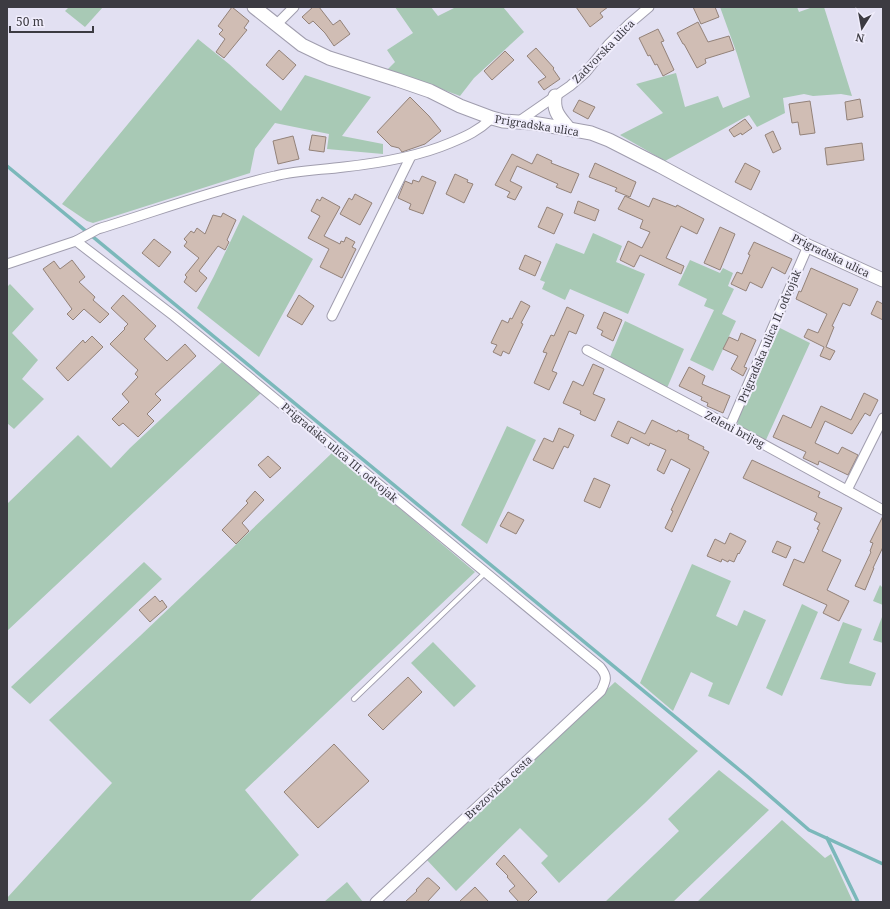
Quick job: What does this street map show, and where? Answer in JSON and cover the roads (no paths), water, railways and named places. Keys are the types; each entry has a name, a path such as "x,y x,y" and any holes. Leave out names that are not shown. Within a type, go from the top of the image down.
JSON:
{"main road":[{"name":"Prigradska ulica","path":"254,7 302,46 329,58 430,91 460,106 492,118 570,129 591,133 609,140 808,246 883,280"},
{"path":"555,96 555,109 559,117 570,129"}],"street":[{"path":"276,25 294,7"},
{"name":"Zadvorska ulica","path":"518,122 570,86 586,72 608,45 628,24 649,7"},
{"path":"7,264 80,239 98,229 260,179 297,172 388,161 411,156 443,146 471,134 492,118"},
{"path":"332,316 411,156"},
{"name":"Prigradska ulica III. odvojak","path":"80,239 222,354 600,667"},
{"name":"Prigradska ulica II. odvojak","path":"730,426 808,246"},
{"name":"Zeleni brijeg","path":"587,350 883,510"},
{"path":"847,490 883,418"},
{"name":"Brezovička cesta","path":"375,902 601,691 606,681 605,674 600,667"}],"lane":[{"path":"354,699 486,572"}],"waterway":[{"path":"7,166 748,777 809,830 883,864"},
{"path":"827,838 858,902"}]}
